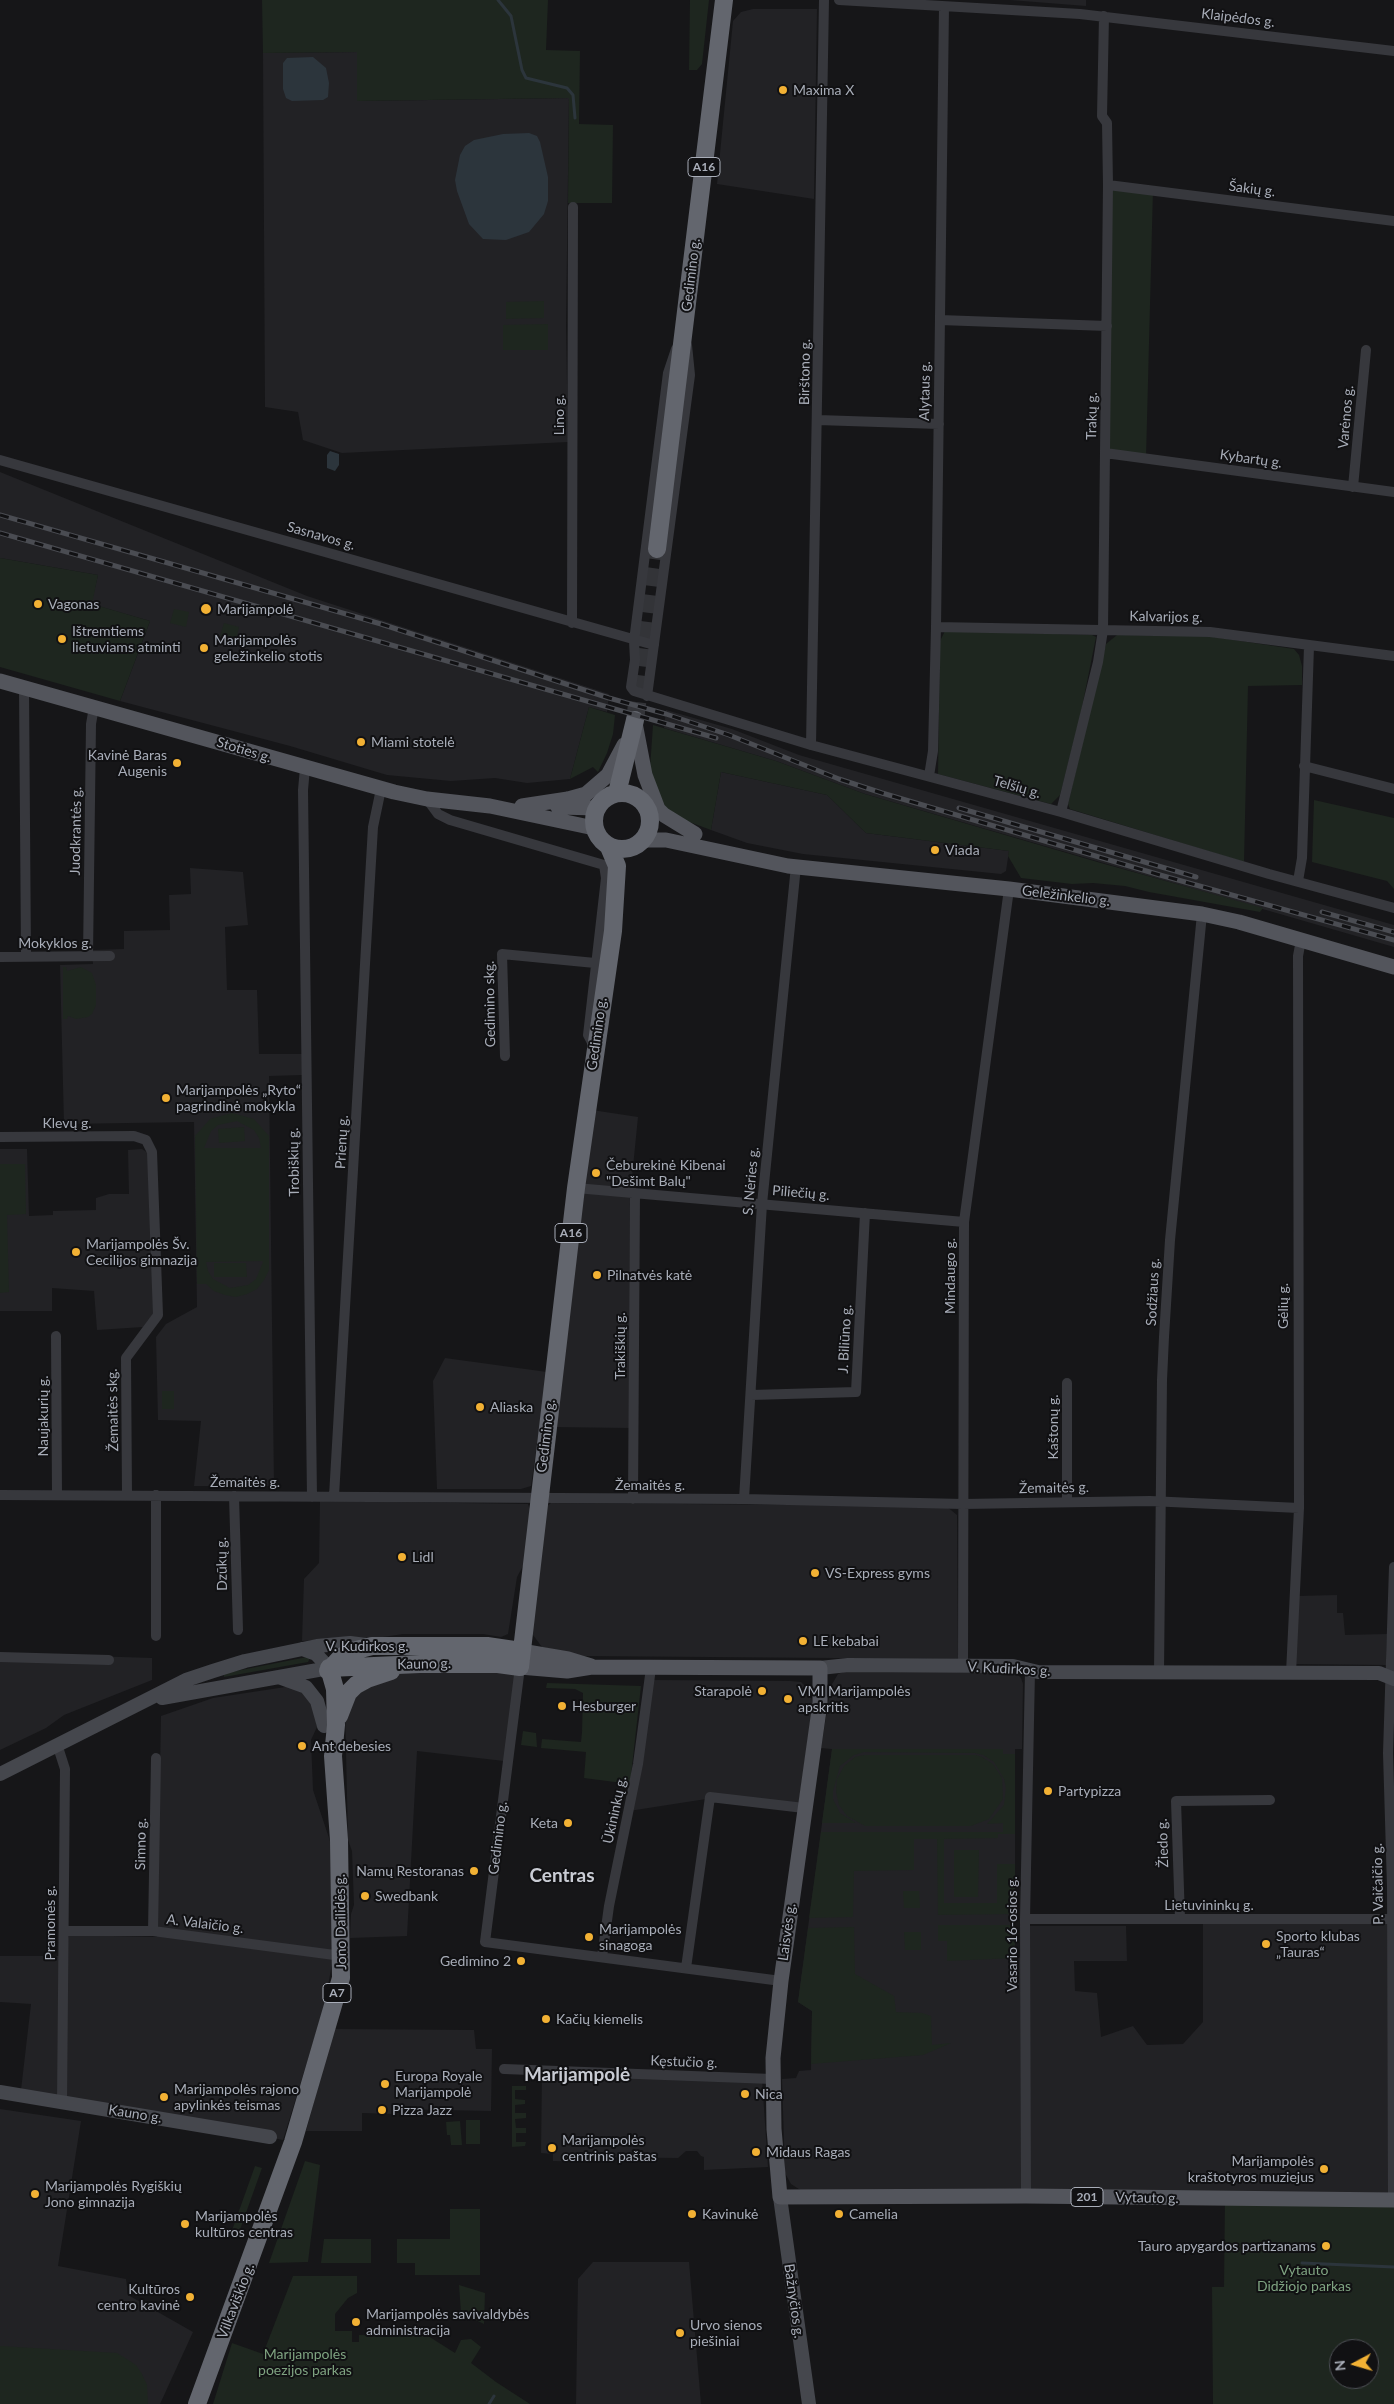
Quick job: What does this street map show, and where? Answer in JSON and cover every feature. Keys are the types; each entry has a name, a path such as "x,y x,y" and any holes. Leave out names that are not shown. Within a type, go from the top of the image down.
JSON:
{"highway":[{"name":"Gedimino g.","path":"657,549 724,0"},
{"path":"626,794 634,728"},
{"path":"626,794 642,801 650,816 648,832 640,843 618,849 610,847 598,836 594,828 594,818 596,808 602,801 626,794"},
{"name":"Gedimino g.","path":"613,931 629,866 640,843"},
{"name":"Gedimino g.","path":"520,1659 576,1188 613,931 617,866 610,847"},
{"path":"330,1725 335,1690 329,1668 349,1652 372,1646"},
{"name":"V. Kudirkos g.","path":"372,1646 487,1646 520,1659"},
{"name":"Kauno g.","path":"329,1668 420,1664 498,1664 520,1659"},
{"path":"330,1725 356,1685 384,1672 420,1664"},
{"name":"Jono Dailidės g.","path":"294,2142 341,1978 340,1840 330,1725"},
{"name":"Vilkaviškio g.","path":"197,2404 294,2142"}],"main road":[{"name":"Stoties g.","path":"0,681 381,789 427,799 490,806 594,828"},
{"path":"522,806 568,799 586,794 594,789 608,775 634,728"},
{"path":"634,728 645,775 658,809 664,816 695,834"},
{"name":"Stoties g.","path":"490,806 596,808"},
{"name":"Geležinkelio g.","path":"650,816 668,826 695,834 733,853"},
{"name":"Geležinkelio g.","path":"640,843 666,840 702,849 733,853 760,861 796,866 1202,914 1394,967"},
{"name":"V. Kudirkos g.","path":"0,1774 186,1680 245,1661 302,1649 350,1643 372,1646"},
{"path":"302,1649 316,1654 329,1668"},
{"name":"V. Kudirkos g.","path":"520,1659 568,1659 592,1667 820,1668 842,1666 1013,1666 1030,1671 1379,1673 1392,1678"},
{"path":"820,1698 827,1682 842,1666"},
{"name":"V. Kudirkos g.","path":"149,1700 329,1668"},
{"name":"Laisvės g.","path":"780,2197 772,2079 780,1981 820,1698 820,1668"},
{"path":"278,1677 306,1687 317,1701 330,1725"},
{"name":"Kauno g.","path":"0,2092 270,2137"},
{"name":"Vytauto g.","path":"780,2197 1026,2196 1393,2200"},
{"name":"Bažnyčios g.","path":"780,2197 809,2404"}],"street":[{"name":"Birštono g.","path":"812,745 824,0"},
{"name":"Klaipėdos g.","path":"839,0 1104,16 1394,51"},
{"name":"Alytaus g.","path":"928,776 932,751 936,627 944,7"},
{"name":"Trakų g.","path":"1061,812 1098,662 1102,630 1108,184 1107,123 1102,116 1104,16"},
{"name":"Šakių g.","path":"1108,184 1394,221"},
{"name":"Lino g.","path":"572,622 573,207"},
{"path":"940,320 1107,326"},
{"path":"634,641 668,372 673,353 684,335"},
{"path":"647,696 690,375 689,352 684,335"},
{"name":"Varėnos g.","path":"1353,487 1366,350"},
{"path":"818,420 938,424"},
{"name":"Kybartų g.","path":"1105,453 1394,492"},
{"name":"Sasnavos g.","path":"0,460 634,641 654,645"},
{"name":"Kalvarijos g.","path":"936,627 1210,632 1394,656"},
{"name":"Telšių g.","path":"634,641 635,660 631,687 634,691 647,696 812,745 1061,812 1394,908"},
{"path":"1298,881 1302,858 1309,646"},
{"path":"24,688 26,956"},
{"name":"Juodkrantės g.","path":"88,956 91,734 94,707"},
{"path":"1304,766 1394,789"},
{"name":"Trobiškių g.","path":"305,768 303,790 312,1496"},
{"name":"Prienų g.","path":"334,1496 373,827 381,789"},
{"path":"427,799 438,814 450,820 601,862 606,868 588,1035 595,1049"},
{"name":"S. Nėries g.","path":"744,1499 762,1204 796,866"},
{"name":"Mindaugo g.","path":"963,1666 964,1222 1009,890"},
{"name":"Sodžiaus g.","path":"1159,1672 1162,1380 1170,1240 1202,914"},
{"name":"Gėlių g.","path":"1291,1673 1299,1508 1298,956 1301,940"},
{"name":"Gedimino skg.","path":"505,1056 502,954 596,964"},
{"name":"Mokyklos g.","path":"0,957 110,956"},
{"name":"Klevų g.","path":"0,1137 134,1136"},
{"name":"Žemaitės skg.","path":"128,1495 126,1358 158,1315 152,1152 146,1140 134,1136"},
{"name":"Piliečių g.","path":"576,1188 964,1222"},
{"name":"Trakiškių g.","path":"633,1499 635,1193"},
{"name":"J. Biliūno g.","path":"751,1396 856,1392 865,1213"},
{"name":"Naujakurių g.","path":"56,1336 57,1495"},
{"name":"Kaštonų g.","path":"1067,1383 1067,1502"},
{"name":"Žemaitės g.","path":"0,1495 744,1499 964,1504 1162,1502 1299,1508"},
{"path":"156,1495 156,1636"},
{"name":"Dzūkų g.","path":"234,1496 238,1630"},
{"name":"P. Vaičaičio g.","path":"1393,2200 1391,1753 1394,1567"},
{"path":"0,1657 109,1660"},
{"name":"Gedimino g.","path":"520,1659 486,1942 602,1957"},
{"name":"Ūkininkų g.","path":"602,1957 609,1906 638,1764 651,1668"},
{"name":"Vasario 16-osios g.","path":"1026,2196 1026,1919 1030,1671"},
{"name":"Pramonės g.","path":"57,1744 65,1769 62,2103"},
{"name":"Simno g.","path":"153,1931 156,1758"},
{"path":"686,1968 710,1797 804,1808"},
{"name":"Žiedo g.","path":"1180,1919 1176,1801 1270,1800"},
{"name":"Lietuvininkų g.","path":"1026,1919 1392,1919"},
{"name":"A. Valaičio g.","path":"64,1931 153,1931 342,1956"},
{"path":"602,1957 780,1981"},
{"name":"Kęstučio g.","path":"504,2069 772,2079"}],"shaded area":[{"path":"1010,0 1086,0 1086,6"},
{"path":"753,9 817,9 814,199 717,184 733,21 741,12"},
{"path":"357,52 358,101 569,98 566,326 568,442 342,453 303,440 298,412 265,407 263,53"},
{"path":"313,57 326,68 329,83 328,97 323,100 292,101 286,98 283,89 283,63 287,58"},
{"path":"529,133 537,136 540,142 548,177 548,201 544,214 529,232 506,240 483,239 469,224 457,191 455,180 460,155 465,146 474,140 503,134"},
{"path":"330,451 339,454 339,465 335,471 327,468 327,455"},
{"path":"0,472 307,596 609,694 607,712 589,707 570,779 527,783 495,778 451,781 387,775 290,746 120,701 150,621 91,604 98,575 0,558"},
{"path":"666,710 732,729 799,755 1394,925 1394,947 865,794 776,761 664,728"},
{"path":"721,772 827,795 866,833 1009,851 1006,871 1001,874 803,854 747,843 711,830"},
{"name":"Marijampolės „Ryto“ pagrindinė mokykla","path":"190,868 243,872 248,925 225,927 227,990 257,990 259,1054 303,1054 303,1075 269,1076 274,1486 194,1486 201,1421 158,1420 156,1337 166,1324 197,1307 194,1122 64,1124 60,965 93,964 92,950 124,949 124,931 170,930 169,895 191,894"},
{"path":"592,1110 638,1117 630,1197 629,1428 552,1427"},
{"name":"Marijampolės Šv. Cecilijos gimnazija","path":"0,1149 27,1149 29,1216 53,1215 53,1211 96,1210 96,1198 109,1194 129,1194 128,1150 142,1149 148,1153 154,1313 143,1327 97,1330 94,1291 52,1288 52,1311 0,1311"},
{"path":"445,1358 547,1372 531,1486 521,1489 437,1489 433,1381"},
{"path":"320,1501 528,1504 530,1510 524,1564 517,1577 508,1634 501,1637 483,1634 403,1634 383,1637 302,1641 304,1579 319,1563"},
{"path":"551,1503 946,1506 957,1515 958,1659 584,1656 542,1647 533,1635 532,1618 546,1507"},
{"path":"1337,1595 1337,1613 1343,1613 1345,1635 1387,1634 1386,1665 1294,1664 1298,1596"},
{"path":"0,1653 152,1658 152,1680 64,1715 46,1728 0,1750"},
{"path":"849,1670 1016,1673 1021,1678 1023,1684 1022,1749 1015,1749 1015,1957 1030,1958 1029,1926 1126,1926 1127,1961 1074,1961 1075,1991 1097,1993 1101,2037 1133,2026 1147,2045 1183,2044 1203,2022 1203,1919 1392,1919 1393,2200 802,2191 791,2184 785,2173 782,2079 796,2078 799,2071 811,2070 812,2011 798,2002 832,1749 821,1748 831,1686 838,1674"},
{"path":"431,1671 515,1673 504,1761 417,1751 407,1936 350,1938 351,1914 354,1905 352,1851 348,1840 345,1707 348,1699 394,1674"},
{"path":"651,1680 801,1682 808,1689 813,1703 798,1809 706,1799 629,1811"},
{"path":"292,1686 304,1690 315,1709 317,1727 311,1740 313,1790 332,1847 333,1938 332,1964 324,2007 283,2140 21,2090 31,2004 0,2002 0,1956 63,1956 69,1935 157,1937 161,1716 213,1698"},
{"path":"334,2029 474,2030 476,2049 492,2049 491,2111 395,2109 395,2114 362,2113 362,2131 306,2131"},
{"path":"542,2070 762,2079 768,2167 704,2170 704,2157 697,2151 686,2151 678,2158 590,2157 590,2162 553,2161 553,2154 541,2153"},
{"name":"Marijampolės Rygiškių Jono gimnazija","path":"0,2109 81,2121 58,2266 126,2279 128,2295 193,2332 160,2404 0,2404"},
{"path":"593,2262 689,2262 701,2404 576,2404 578,2279"}],"green space":[{"path":"262,0 548,0 546,50 580,51 579,124 613,125 612,203 568,203 569,98 357,101 357,52 263,53"},
{"path":"690,0 709,0 702,64 697,70 689,70"},
{"path":"1108,185 1153,190 1146,458 1105,453"},
{"path":"544,301 544,318 506,319 506,302"},
{"path":"548,324 548,350 503,350 503,325"},
{"path":"0,558 98,575 92,604 150,621 120,701 0,667"},
{"path":"174,609 189,612 186,627 170,623"},
{"path":"224,623 239,627 236,640 220,636"},
{"path":"945,631 1092,635 1096,637 1080,717 1060,795 1051,804 938,774 940,641"},
{"path":"1117,635 1207,636 1294,649 1299,655 1302,666 1302,685 1248,686 1244,862 1070,809 1068,804 1106,644"},
{"path":"589,707 615,715 613,734 598,772 593,767 570,779"},
{"path":"653,725 776,761 865,794 1263,908 1260,912 1125,886 1093,883 1072,884 1021,878 1008,856 1009,851 866,833 827,795 721,772 711,830 676,817 667,810 654,785 650,768"},
{"path":"1314,800 1394,818 1394,889 1387,881 1312,862"},
{"path":"63,967 66,967 67,971 81,967 92,973 96,985 96,1005 92,1014 88,1017 76,1019 68,1016 67,1019 63,1019"},
{"path":"232,1113 254,1119 269,1136 269,1270 257,1289 236,1297 214,1291 206,1284 197,1284 195,1136 210,1119","holes":["237,1121 254,1130 259,1138 261,1148 204,1148 211,1131 218,1125","262,1261 263,1262 256,1279 248,1285 230,1288 213,1279 208,1271 206,1262"]},
{"path":"244,1127 245,1141 219,1143 218,1129"},
{"path":"0,1164 25,1164 26,1214 7,1215 9,1292 0,1293"},
{"path":"214,1263 246,1263 247,1277 214,1277"},
{"path":"162,1391 174,1391 174,1409 162,1409"},
{"path":"307,1657 310,1658 308,1662 224,1677 224,1675 231,1672"},
{"path":"547,1683 641,1686 630,1784 584,1778 586,1752 541,1748 542,1739 581,1742 582,1732 583,1693 575,1689 546,1688"},
{"path":"523,1731 536,1733 537,1747 521,1745"},
{"path":"832,1749 1003,1749 1003,1754 1015,1754 1015,1834 998,1834 998,1838 944,1839 944,1903 997,1903 997,1864 1015,1864 1015,1914 938,1915 937,1839 914,1839 914,1870 854,1871 853,1917 809,1918 821,1832 1003,1832 1003,1823 987,1824 1004,1805 1006,1788 1004,1779 994,1762 983,1755 975,1753 864,1752 854,1755 840,1766 833,1791 833,1799 840,1813 856,1823 822,1823"},
{"path":"864,1755 976,1755 993,1764 1002,1778 1003,1799 989,1819 971,1826 865,1826 847,1816 839,1805 836,1792 837,1779 844,1766 855,1757"},
{"path":"954,1850 979,1850 978,1897 954,1897"},
{"path":"903,1891 919,1891 920,1908 904,1908"},
{"path":"938,1925 1015,1925 1015,1958 947,1961 947,1941 938,1941"},
{"path":"854,1927 855,1974 894,1996 896,2012 922,2013 931,2016 932,2045 951,2043 923,2055 811,2064 812,2011 798,2002 808,1928"},
{"path":"904,1932 921,1932 921,1950 905,1950"},
{"path":"512,2086 526,2086 526,2090 515,2090 515,2099 525,2100 525,2104 515,2105 515,2113 526,2113 526,2118 515,2119 516,2128 526,2128 526,2133 516,2133 516,2142 526,2142 525,2146 512,2147"},
{"path":"466,2120 480,2120 480,2144 466,2144"},
{"path":"460,2121 462,2145 451,2145 450,2135 447,2135 446,2122"},
{"path":"305,2161 320,2165 308,2262 269,2263"},
{"path":"255,2166 262,2168 237,2238 230,2236"},
{"name":"Vytauto Didžiojo parkas","path":"1225,2198 1394,2200 1394,2404 1213,2404 1212,2287 1224,2287"},
{"path":"450,2209 480,2209 480,2275 415,2275 415,2263 397,2263 397,2239 450,2239"},
{"path":"324,2239 371,2239 371,2263 321,2263"},
{"name":"Marijampolės poezijos parkas","path":"293,2276 357,2276 357,2293 348,2298 335,2314 335,2331 352,2331 352,2342 359,2342 359,2335 428,2336 455,2353 461,2340 471,2339 481,2347 471,2363 530,2404 213,2404 232,2343 263,2354"},
{"path":"459,2285 485,2293 484,2324 461,2313"},
{"path":"0,2346 117,2353 136,2365 142,2374 147,2385 148,2404 0,2404"}],"waterway":[{"path":"498,0 511,16 522,70 526,78 567,88 573,95 575,118"},
{"path":"1302,2263 1394,2267"},
{"path":"489,2404 494,2396"}],"tunnel":[{"path":"635,720 657,549"}],"railway":[{"path":"0,515 381,624 729,735 839,779 882,793 1160,875 1394,940"},
{"path":"0,533 716,738"},
{"path":"959,808 1196,877"},
{"path":"1322,912 1394,932"}],"place":[{"name":"Maxima X","path":"783,90"},
{"name":"Vagonas","path":"38,604"},
{"name":"Marijampolė","path":"206,609"},
{"name":"Ištremtiems lietuviams atminti","path":"62,639"},
{"name":"Marijampolės geležinkelio stotis","path":"204,648"},
{"name":"Miami stotelė","path":"361,742"},
{"name":"Kavinė Baras Augenis","path":"177,763"},
{"name":"Viada","path":"935,850"},
{"name":"Marijampolės „Ryto“ pagrindinė mokykla","path":"166,1098"},
{"name":"Čeburekinė Kibenai \"Dešimt Balų\"","path":"596,1173"},
{"name":"Marijampolės Šv. Cecilijos gimnazija","path":"76,1252"},
{"name":"Pilnatvės katė","path":"597,1275"},
{"name":"Aliaska","path":"480,1407"},
{"name":"Lidl","path":"402,1557"},
{"name":"VS-Express gyms","path":"815,1573"},
{"name":"LE kebabai","path":"803,1641"},
{"name":"Starapolė","path":"762,1691"},
{"name":"VMI Marijampolės apskritis","path":"788,1699"},
{"name":"Hesburger","path":"562,1706"},
{"name":"Ant debesies","path":"302,1746"},
{"name":"Partypizza","path":"1048,1791"},
{"name":"Keta","path":"568,1823"},
{"name":"Namų Restoranas","path":"474,1871"},
{"name":"Swedbank","path":"365,1896"},
{"name":"Marijampolės sinagoga","path":"589,1937"},
{"name":"Sporto klubas „Tauras“","path":"1266,1944"},
{"name":"Gedimino 2","path":"521,1961"},
{"name":"Kačių kiemelis","path":"546,2019"},
{"name":"Europa Royale Marijampolė","path":"385,2084"},
{"name":"Nica","path":"745,2094"},
{"name":"Marijampolės rajono apylinkės teismas","path":"164,2097"},
{"name":"Pizza Jazz","path":"382,2110"},
{"name":"Marijampolės centrinis paštas","path":"552,2148"},
{"name":"Midaus Ragas","path":"756,2152"},
{"name":"Marijampolės kraštotyros muziejus","path":"1324,2169"},
{"name":"Marijampolės Rygiškių Jono gimnazija","path":"35,2194"},
{"name":"Kavinukė","path":"692,2214"},
{"name":"Camelia","path":"839,2214"},
{"name":"Marijampolės kultūros centras","path":"185,2224"},
{"name":"Tauro apygardos partizanams","path":"1326,2246"},
{"name":"Kultūros centro kavinė","path":"190,2297"},
{"name":"Marijampolės savivaldybės administracija","path":"356,2322"},
{"name":"Urvo sienos piešiniai","path":"680,2333"}],"district":[{"name":"Centras","path":"562,1876"},
{"name":"Marijampolė","path":"577,2075"}]}
